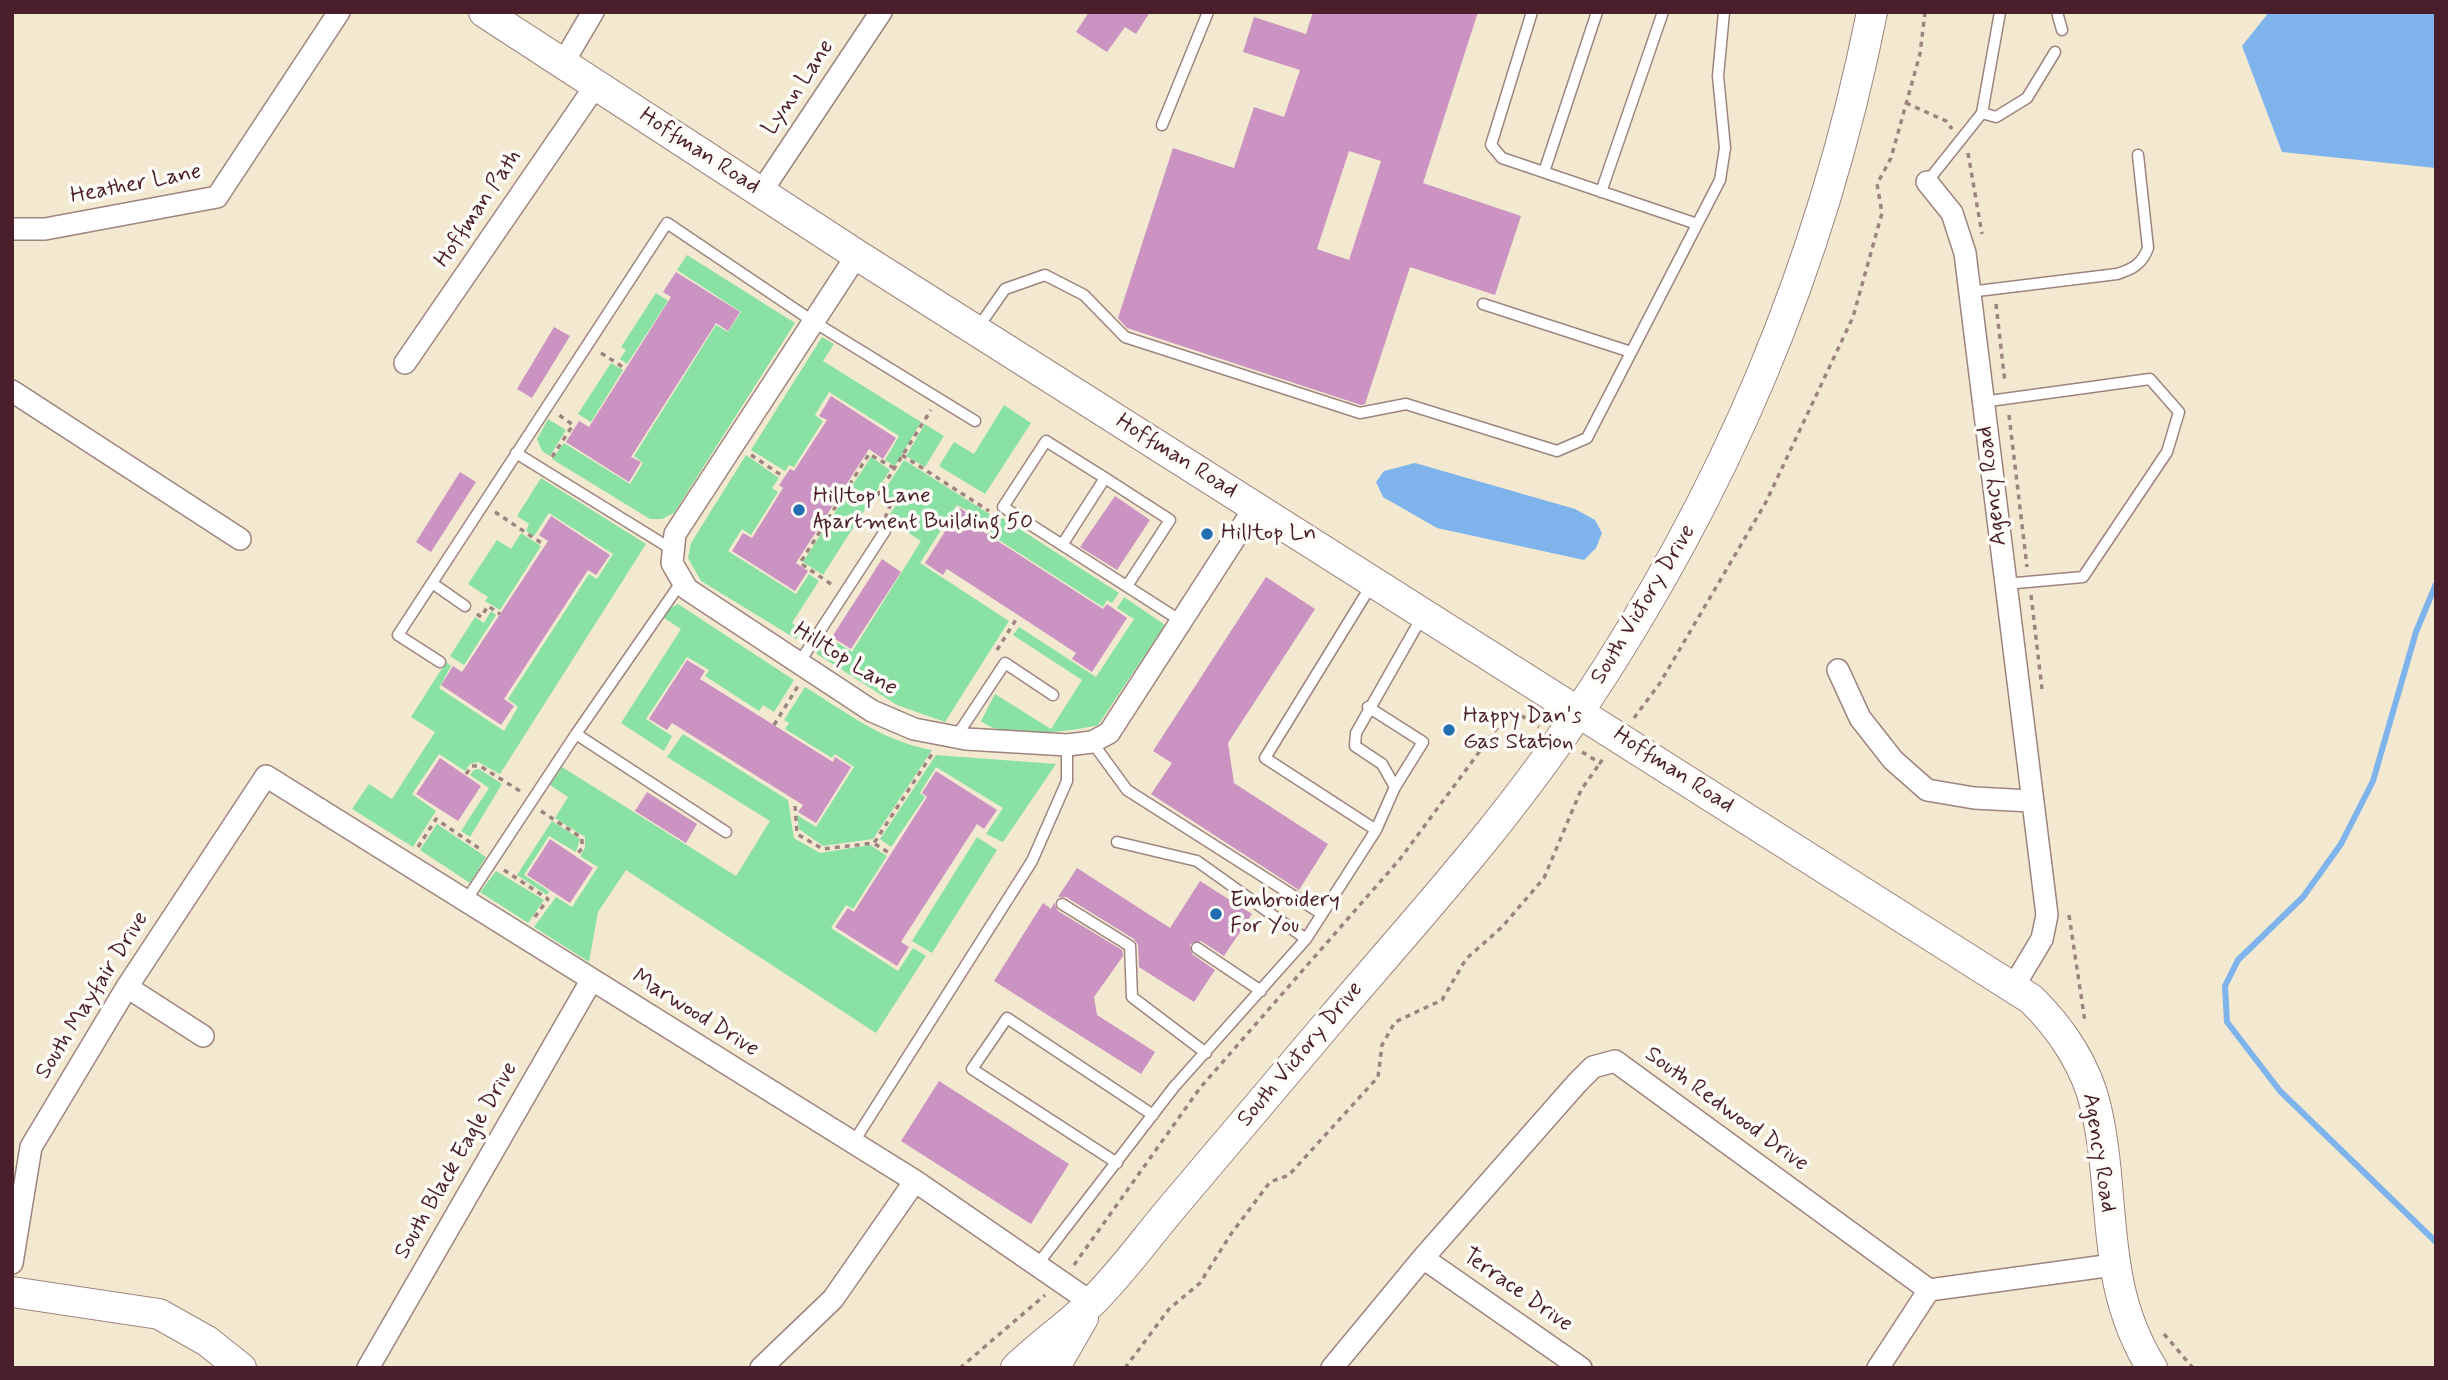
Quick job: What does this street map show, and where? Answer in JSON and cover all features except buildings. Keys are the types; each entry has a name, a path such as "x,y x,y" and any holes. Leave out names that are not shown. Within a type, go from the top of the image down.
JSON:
{"main road":[{"name":"Hoffman Road","path":"484,12 857,255 1579,711 2012,989"},
{"name":"South Victory Drive","path":"1016,1368 1092,1303 1486,835 1579,711 1677,553 1757,391 1788,314 1829,193 1849,121 1872,12"},
{"name":"Agency Road","path":"2012,989 2031,999 2048,1016 2083,1071 2096,1108 2113,1265 2126,1315 2152,1368"},
{"path":"12,1292 159,1314 207,1341 241,1368"},
{"name":"South Victory Drive","path":"1054,1368 1092,1303"}],"street":[{"name":"Heather Lane","path":"12,229 45,229 217,197 339,12"},
{"path":"563,63 593,12"},
{"name":"Lynn Lane","path":"761,192 881,12"},
{"name":"Hoffman Path","path":"405,363 596,85"},
{"name":"Agency Road","path":"1927,182 1952,213 1965,253 2047,915 2042,939 2012,989"},
{"path":"682,581 672,562 675,534 857,255"},
{"path":"12,391 240,539"},
{"path":"1092,742 1109,733 1255,507"},
{"name":"Hilltop Lane","path":"682,581 687,589 873,711 914,729 950,736 1067,745 1092,742"},
{"path":"1838,670 1860,719 1893,760 1927,790 1974,798 2031,801"},
{"name":"Marwood Drive","path":"266,776 915,1181 1092,1303"},
{"name":"South Mayfair Drive","path":"12,1263 31,1147 127,987 266,776"},
{"name":"South Black Eagle Drive","path":"368,1368 591,981"},
{"path":"127,987 203,1036"},
{"name":"South Redwood Drive","path":"1332,1368 1423,1258 1577,1083 1593,1067 1615,1061 1928,1290"},
{"path":"761,1368 833,1299 915,1181"},
{"name":"Terrace Drive","path":"1423,1258 1581,1368"},
{"path":"1878,1368 1928,1290 2113,1265"}],"lane":[{"path":"1162,125 1208,12"},
{"path":"1531,12 1491,145 1502,158 1697,224"},
{"path":"1544,172 1597,12"},
{"path":"1601,192 1663,12"},
{"path":"976,330 1005,289 1045,275 1084,295 1125,337 1360,414 1406,404 1557,451 1587,438 1720,180 1725,148 1718,76 1724,12"},
{"path":"1927,182 1982,113 2000,12"},
{"path":"2057,12 2062,30"},
{"path":"1982,113 1996,117 2027,98 2055,52"},
{"path":"1969,292 2118,274 2143,260 2148,248 2138,155"},
{"path":"440,662 398,635 667,223 814,322 975,421"},
{"path":"1483,304 1632,352"},
{"path":"1983,402 2150,379 2179,412 2167,452 2083,577 2004,584"},
{"path":"1127,586 1170,520 1046,441 1003,507 1181,621"},
{"path":"516,453 673,550"},
{"path":"1062,545 1105,478"},
{"path":"804,666 845,593 885,531"},
{"path":"465,902 576,734 682,581"},
{"path":"1374,581 1265,758 1376,830"},
{"path":"432,583 465,606"},
{"path":"1395,787 1382,764 1355,746 1356,733 1368,707 1424,613"},
{"path":"950,736 1005,663 1053,695"},
{"path":"1037,1265 1153,1115 1306,939 1376,830 1395,787 1423,742 1368,707"},
{"path":"576,734 726,832"},
{"path":"1092,742 1127,790 1322,914"},
{"path":"853,1143 1032,861 1067,780 1067,745"},
{"path":"1382,764 1389,752"},
{"path":"1116,842 1197,861 1306,939"},
{"path":"1062,904 1130,946 1132,997 1206,1053"},
{"path":"1197,948 1261,991"},
{"path":"1118,1163 972,1069 1007,1018 1153,1115"}],"path":[{"path":"1125,1368 1170,1309 1200,1283 1231,1234 1270,1182 1289,1175 1378,1077 1381,1045 1395,1022 1441,1000 1466,959 1502,927 1544,878 1581,790 1660,683 1766,502 1853,317 1882,213 1877,184 1891,158 1920,54 1925,12"},
{"path":"1906,103 1946,121 1971,157 1983,240"},
{"path":"1993,289 2042,691"},
{"path":"588,344 626,369"},
{"path":"885,531 885,513 890,506 877,496 938,398"},
{"path":"544,471 573,425 547,407"},
{"path":"734,444 784,477"},
{"path":"845,593 800,563 869,454 894,468"},
{"path":"902,455 995,515 988,524 989,536"},
{"path":"483,504 543,544"},
{"path":"465,606 481,617 488,606 500,614"},
{"path":"774,725 804,666"},
{"path":"960,1368 1062,1282 1200,1088 1400,859 1511,709 1600,763"},
{"path":"874,843 950,736"},
{"path":"466,774 472,766 480,766 582,838 582,848 577,855"},
{"path":"795,806 797,834 823,849 874,843 891,854"},
{"path":"407,865 436,819 548,898 521,937"},
{"path":"2068,908 2086,1027"},
{"path":"2159,1327 2193,1368"}],"green space":[{"path":"687,255 795,323 674,513 662,519 650,519 552,459 564,443 630,484 643,463 634,456 716,325 728,332 741,312 677,270"},
{"path":"656,293 668,301 627,364 620,359 626,350 621,347"},
{"path":"822,337 834,344 823,361 921,422 895,466 885,460 899,436 829,392 815,415 823,421 794,467 789,465 785,471 751,450"},
{"path":"611,363 623,370 591,422 578,414"},
{"path":"1004,405 1031,423 985,494 939,466 954,442 974,454"},
{"path":"548,419 566,430 550,456 542,451 537,439"},
{"path":"925,424 944,436 925,467 906,456"},
{"path":"746,455 779,478 772,488 778,492 751,535 742,529 728,551 796,594 809,574 819,581 792,623 803,631 796,639 701,581 688,558 691,543"},
{"path":"871,457 890,470 823,575 803,562"},
{"path":"904,460 991,515 987,522 957,505 920,563 1009,621 945,722 897,705 817,654 816,648 821,642 838,643 852,652 921,541 887,519 896,505 882,494"},
{"path":"541,478 646,544 500,774 478,762 470,764 465,771 439,754 412,794 436,811 413,847 352,809 369,784 392,799 435,732 411,717 446,662 451,666 439,688 504,731 518,707 508,699 589,574 597,579 613,554 549,513 534,536 526,531 529,524 517,516"},
{"path":"998,515 1119,593 1112,603 1107,600 1103,607 991,535 990,527"},
{"path":"521,533 541,546 500,610 485,601 488,597 468,584 497,540 511,549"},
{"path":"1124,597 1165,625 1098,725 1038,733 1004,731 981,721 995,694 1051,729 1082,680 1013,635 1019,627 1096,677 1134,619 1117,608"},
{"path":"678,604 794,680 774,712 763,705 759,711 705,676 709,670 687,657 646,719 672,736 664,751 621,723 681,629 664,618 667,610"},
{"path":"491,611 496,615 464,665 450,656 475,617 484,623"},
{"path":"805,687 882,733 932,750 873,839 823,846 799,829 797,815 816,827 854,767 835,754 832,758 785,729 789,723 784,720"},
{"path":"683,734 788,800 794,838 820,853 870,845 887,856 853,909 846,905 831,928 898,971 913,948 926,956 876,1033 626,870 598,912 589,962 534,927 556,897 572,907 598,867 580,856 585,848 585,837 555,818 568,797 550,785 562,767 736,876 770,821 667,757"},
{"path":"936,755 1056,764 1003,842 986,834 1003,808 936,767 920,793 925,797 891,847 880,839"},
{"path":"479,769 502,784 470,837 461,831 489,788 470,775"},
{"path":"552,821 580,839 576,852 549,836 524,875 549,891 547,895 517,875"},
{"path":"437,824 486,857 470,883 420,850"},
{"path":"977,837 997,850 932,953 912,941"},
{"path":"496,871 544,900 528,923 480,892"}],"water":[{"path":"2269,12 2436,12 2436,168 2282,152 2242,46"},
{"path":"1415,463 1575,509 1595,520 1602,533 1596,548 1584,560 1437,528 1383,497 1376,482 1384,471"}],"waterway":[{"path":"2436,584 2416,632 2373,781 2341,844 2303,897 2238,960 2225,986 2227,1022 2280,1091 2436,1242"}],"place":[{"name":"Hilltop Lane Apartment Building 50","path":"799,510"},
{"name":"Hilltop Ln","path":"1207,534"},
{"name":"Happy Dan's Gas Station","path":"1449,730"},
{"name":"Embroidery For You","path":"1216,914"}]}
